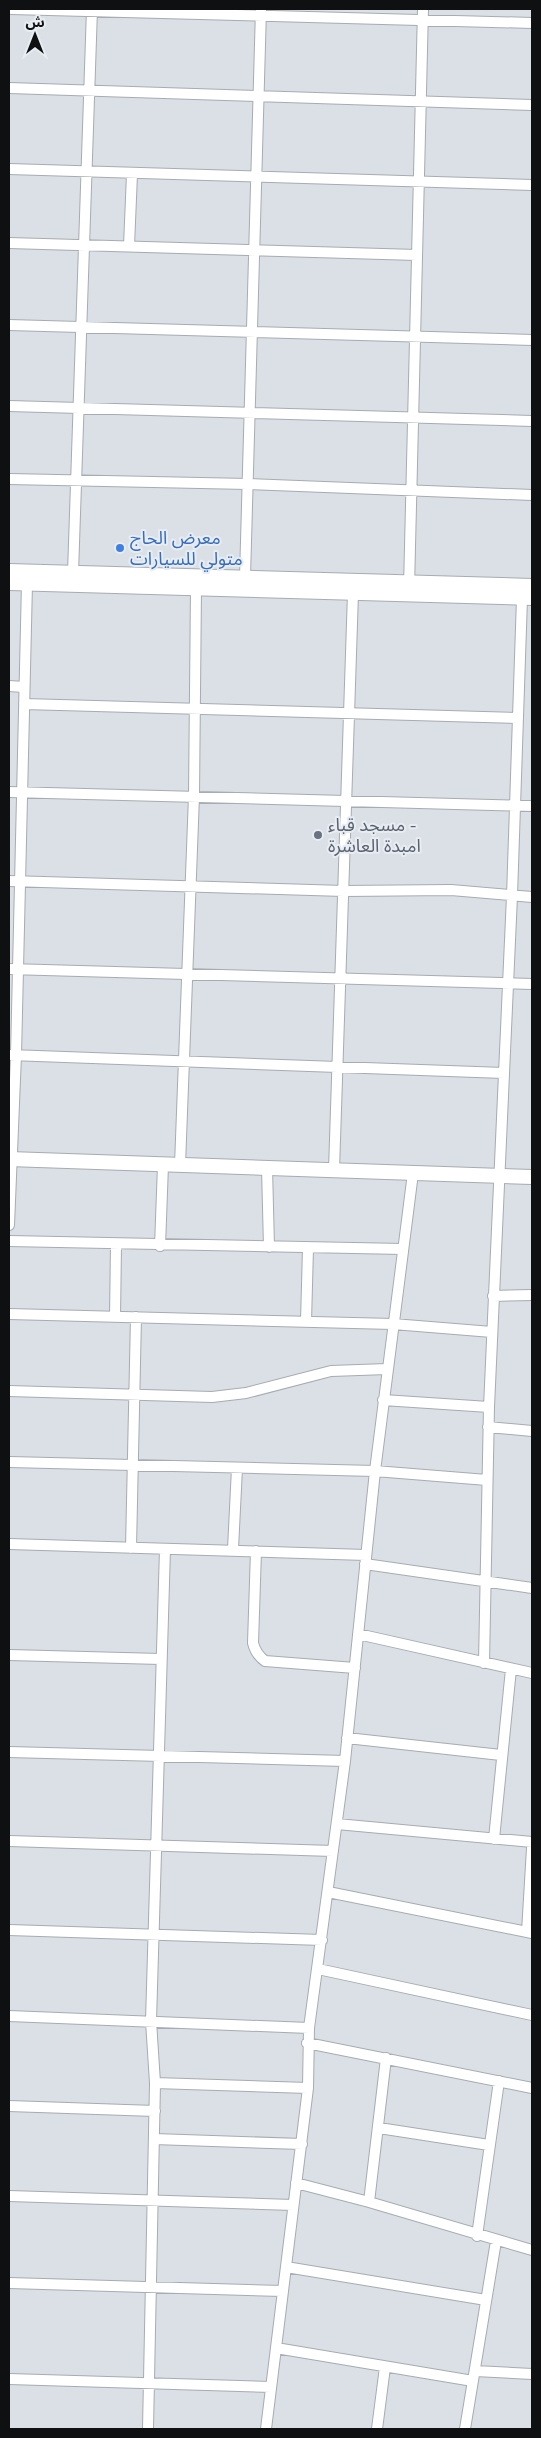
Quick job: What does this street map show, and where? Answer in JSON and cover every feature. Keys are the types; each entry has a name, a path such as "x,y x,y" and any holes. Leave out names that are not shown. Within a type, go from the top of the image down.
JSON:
{"main road":[{"path":"9,571 245,577 527,598"},
{"path":"9,582 353,593 409,588 532,586"},
{"path":"11,1160 532,1177"}],"street":[{"path":"11,9 261,12 532,23"},
{"path":"409,588 423,9"},
{"path":"73,573 92,10"},
{"path":"245,577 261,12"},
{"path":"9,88 532,104"},
{"path":"9,169 532,185"},
{"path":"129,246 132,174"},
{"path":"9,243 417,255"},
{"path":"9,325 532,340"},
{"path":"9,406 532,421"},
{"path":"9,479 248,484 410,492 532,495"},
{"path":"9,1225 13,969 20,881 27,583"},
{"path":"180,1165 194,796 196,588"},
{"path":"334,1170 353,593"},
{"path":"484,1663 488,1407 512,896 518,718 527,598"},
{"path":"9,686 24,687"},
{"path":"24,704 518,718"},
{"path":"9,792 532,806"},
{"path":"9,881 190,884 344,890 451,890 532,897"},
{"path":"13,969 187,976 532,984"},
{"path":"12,1055 504,1072"},
{"path":"160,1246 163,1165"},
{"path":"267,1168 269,1247"},
{"path":"266,2429 308,2088 307,2043 337,1824 383,1400 413,1173"},
{"path":"9,1241 160,1246 403,1249"},
{"path":"115,1317 116,1245"},
{"path":"306,1322 308,1248"},
{"path":"494,1296 532,1295"},
{"path":"9,1314 393,1324 492,1332"},
{"path":"131,1548 136,1317"},
{"path":"9,1391 200,1398 246,1393 331,1371 388,1369"},
{"path":"383,1400 488,1407"},
{"path":"488,1427 532,1431"},
{"path":"9,1462 375,1471 487,1480"},
{"path":"233,1550 237,1468"},
{"path":"9,1544 256,1551 365,1560 532,1588"},
{"path":"148,2429 156,2083 151,2021 161,1756 161,1659 165,1549"},
{"path":"256,1551 253,1642 255,1651 260,1658 265,1661 355,1668"},
{"path":"358,1634 532,1673"},
{"path":"9,1655 161,1659"},
{"path":"494,1839 511,1669"},
{"path":"347,1738 501,1754"},
{"path":"9,1752 344,1761"},
{"path":"337,1824 532,1842"},
{"path":"9,1840 333,1851"},
{"path":"328,1892 530,1932 532,1848"},
{"path":"9,1930 322,1940"},
{"path":"318,1970 532,2015"},
{"path":"9,2016 309,2028"},
{"path":"307,2043 532,2088"},
{"path":"369,2202 386,2058"},
{"path":"477,2236 500,2081"},
{"path":"156,2083 308,2088"},
{"path":"9,2106 155,2111"},
{"path":"379,2128 489,2145"},
{"path":"154,2139 302,2144"},
{"path":"296,2183 369,2202 477,2236 532,2250"},
{"path":"9,2196 293,2205"},
{"path":"465,2429 496,2241"},
{"path":"286,2267 486,2300"},
{"path":"9,2283 283,2291"},
{"path":"276,2348 385,2367 474,2376 532,2374"},
{"path":"377,2429 385,2367"},
{"path":"9,2379 272,2387"}],"place":[{"name":"معرض الحاج متولي للسيارات","path":"120,548"},
{"name":"مسجد قباء - امبدة العاشرة","path":"318,835"}]}
